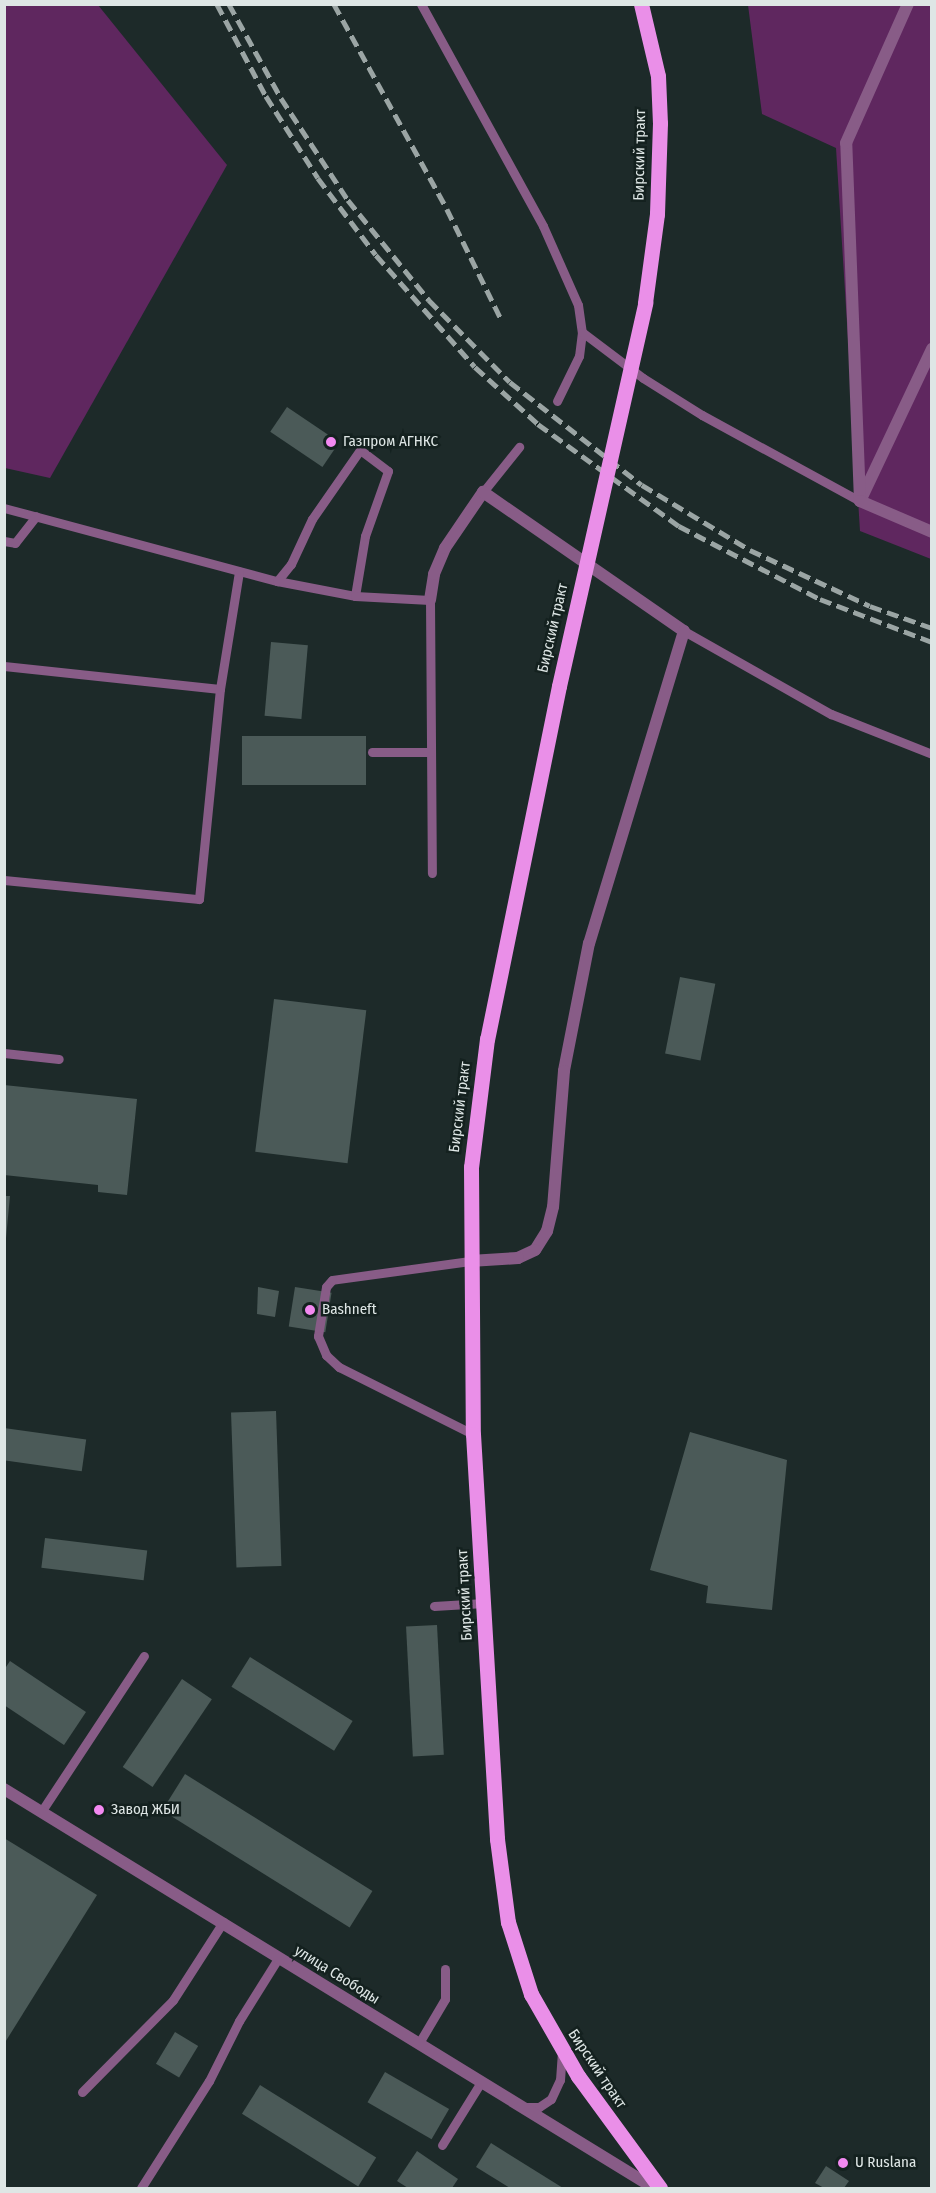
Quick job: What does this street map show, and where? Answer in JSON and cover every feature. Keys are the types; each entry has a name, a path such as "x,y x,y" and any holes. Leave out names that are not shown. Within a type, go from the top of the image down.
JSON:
{"main road":[{"name":"Бирский тракт","path":"641,4 658,76 660,123 657,214 645,303 559,686 487,1039 471,1167 470,1261 473,1434 497,1839 508,1922 531,1994 562,2049 660,2188"}],"street":[{"path":"860,501 846,143 908,4"},
{"path":"860,501 932,349"},
{"path":"430,600 434,574 445,548 483,492 684,631 587,952 564,1071 553,1207 547,1231 535,1250 518,1258 470,1261"},
{"path":"860,501 932,532"},
{"name":"улица Свободы","path":"4,1789 654,2188"}],"lane":[{"path":"421,4 565,270 578,305 582,332 576,367 557,401"},
{"path":"582,332 627,368 702,415 860,501"},
{"path":"483,492 519,447"},
{"path":"277,581 291,564 312,519 360,450 388,471 365,536 355,596"},
{"path":"4,508 277,581 355,596 430,600 432,873"},
{"path":"4,541 15,543 36,516"},
{"path":"4,880 199,900 220,689 239,572"},
{"path":"684,631 831,714 932,754"},
{"path":"4,666 220,689"},
{"path":"372,752 430,752"},
{"path":"4,1053 59,1059"},
{"path":"470,1261 332,1280 326,1287 318,1336 326,1355 339,1366 473,1434"},
{"path":"434,1606 484,1603"},
{"path":"41,1812 144,1656"},
{"path":"82,2092 173,2000 223,1922"},
{"path":"141,2188 209,2081 239,2021 279,1957"},
{"path":"418,2043 445,1999 445,1969"},
{"path":"521,2106 539,2107 551,2099 560,2080 562,2049"},
{"path":"442,2145 481,2082"}],"shaded area":[{"path":"5,4 98,5 227,165 50,478 5,468"},
{"path":"748,5 931,5 931,559 860,531 836,148 762,114"}],"building":[{"path":"287,407 339,442 322,467 270,432"},
{"path":"271,642 308,645 301,719 265,716"},
{"path":"242,736 366,736 366,785 242,785"},
{"path":"680,977 715,984 700,1060 665,1054"},
{"path":"274,999 366,1010 348,1163 255,1152"},
{"path":"4,1085 137,1099 127,1195 98,1192 98,1185 4,1175"},
{"path":"4,1196 10,1196 6,1238 4,1238"},
{"path":"258,1287 279,1291 275,1317 257,1314"},
{"path":"295,1287 332,1293 325,1332 289,1327"},
{"path":"276,1411 281,1566 236,1567 231,1413"},
{"path":"4,1428 86,1440 82,1471 4,1460"},
{"path":"690,1432 787,1460 772,1610 706,1603 708,1586 650,1570"},
{"path":"45,1538 147,1551 144,1580 41,1568"},
{"path":"437,1625 444,1755 413,1756 406,1627"},
{"path":"250,1657 353,1721 334,1751 231,1687"},
{"path":"10,1661 86,1712 64,1745 4,1705 4,1670"},
{"path":"182,1679 212,1699 153,1787 123,1767"},
{"path":"185,1774 372,1891 350,1928 162,1810"},
{"path":"4,1838 97,1895 4,2044"},
{"path":"175,2032 198,2046 179,2078 156,2064"},
{"path":"385,2072 449,2109 432,2139 368,2102"},
{"path":"260,2085 376,2158 358,2186 242,2114"},
{"path":"491,2143 563,2188 510,2188 476,2167"},
{"path":"417,2151 458,2179 452,2188 408,2188 397,2181"},
{"path":"826,2166 849,2181 844,2188 824,2188 815,2183"}],"railway":[{"path":"217,4 266,96 318,178 376,255 475,367 538,424 679,526 820,599 932,642"},
{"path":"229,4 281,98 348,200 429,300 510,382 642,485 750,550 870,606 932,628"},
{"path":"334,4 447,209 502,321"}],"place":[{"name":"Газпром АГНКС","path":"331,442"},
{"name":"Bashneft","path":"310,1310"},
{"name":"Завод ЖБИ","path":"99,1810"},
{"name":"U Ruslana","path":"843,2163"}]}
